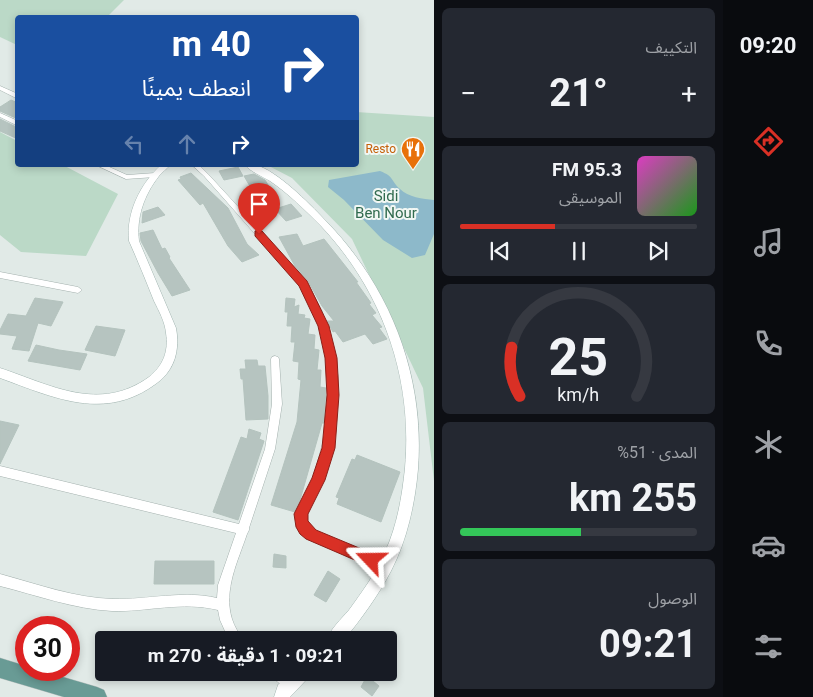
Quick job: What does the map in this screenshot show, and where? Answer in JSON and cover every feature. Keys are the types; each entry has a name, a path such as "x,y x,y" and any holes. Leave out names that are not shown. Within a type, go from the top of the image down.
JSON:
{"main road":[{"path":"0,668 97,697"}],"street":[{"path":"0,88 15,96"},
{"path":"0,116 15,123"},
{"path":"104,167 126,177 155,175"},
{"path":"0,373 74,398 89,401 113,399 137,392 161,374 173,351 171,328 134,241 133,232 136,208 155,175 164,167"},
{"path":"196,167 206,175 304,284 324,326 333,376 331,431 318,480 301,514 302,526 311,535 386,566"},
{"path":"252,167 285,188 347,250 380,301 398,343 410,390 414,424 413,461 408,500 386,566 355,615 342,631"},
{"path":"0,276 78,290"},
{"path":"231,631 223,605 224,585 244,530 274,434 277,404 275,360"},
{"path":"0,471 244,530"},
{"path":"0,580 99,604 122,605 194,601 223,605"},
{"path":"282,697 295,681"}],"green space":[{"path":"0,0 124,0 109,15 15,15 15,44 0,37"},
{"name":"Sidi Ben Nour","path":"359,112 434,117 434,481 423,388 352,239 292,178 271,167 359,167"},
{"path":"0,132 15,140 15,167 67,167 118,194 86,256 21,252 0,235"}],"water":[{"path":"380,171 390,177 403,192 411,196 434,200 434,234 425,255 412,258 383,240 344,200 328,187 329,180"}],"building":[{"path":"11,100 15,102 15,118 0,111 0,107"},
{"path":"0,119 15,126 15,138 0,131"},
{"path":"238,167 243,176 224,180 219,171"},
{"path":"191,173 228,208 247,244 259,255 242,262 228,246 203,203 200,205 178,180 181,179 180,177"},
{"path":"254,174 265,180 273,193 261,196 255,188 251,188 244,176"},
{"path":"291,204 302,216 286,221 275,209"},
{"path":"158,207 165,215 142,223 143,212"},
{"path":"153,230 162,249 165,248 169,258 190,290 172,296 141,241 140,233"},
{"path":"297,234 303,246 324,239 358,282 356,282 376,313 372,315 382,327 379,328 387,339 373,344 365,334 343,342 335,331 333,332 327,321 334,321 322,306 308,281 295,266 279,237"},
{"path":"35,298 63,302 51,326 38,323 29,351 12,349 17,336 0,334 0,330 8,314 26,316"},
{"path":"286,298 295,299 294,307 299,305 298,314 305,315 304,318 310,319 308,334 315,335 314,349 319,350 317,370 321,370 320,387 326,388 324,423 322,423 295,512 271,505 297,422 301,380 298,379 299,362 293,361 295,342 291,342 292,326 287,326"},
{"path":"96,326 125,330 115,356 85,350"},
{"path":"36,345 87,354 80,370 28,361"},
{"path":"245,360 257,360 258,366 265,366 268,419 246,420 243,379 241,379 240,369 246,369"},
{"path":"0,421 19,425 0,464"},
{"path":"249,429 261,433 259,439 264,441 238,520 213,512 241,437 247,439"},
{"path":"357,455 400,472 381,522 337,504 339,498 336,497 352,459 355,460"},
{"path":"274,554 286,556 286,568 273,567"},
{"path":"155,561 214,561 214,584 154,584"},
{"path":"328,571 340,579 326,602 314,595"},
{"path":"364,681 373,681 379,686 372,696 361,687"}],"place":[{"name":"Resto","path":"413,170"}],"route":[{"path":"259,234 304,284 324,326 331,358 333,415 331,431 324,464 301,514 302,526 311,535 371,560"}]}
